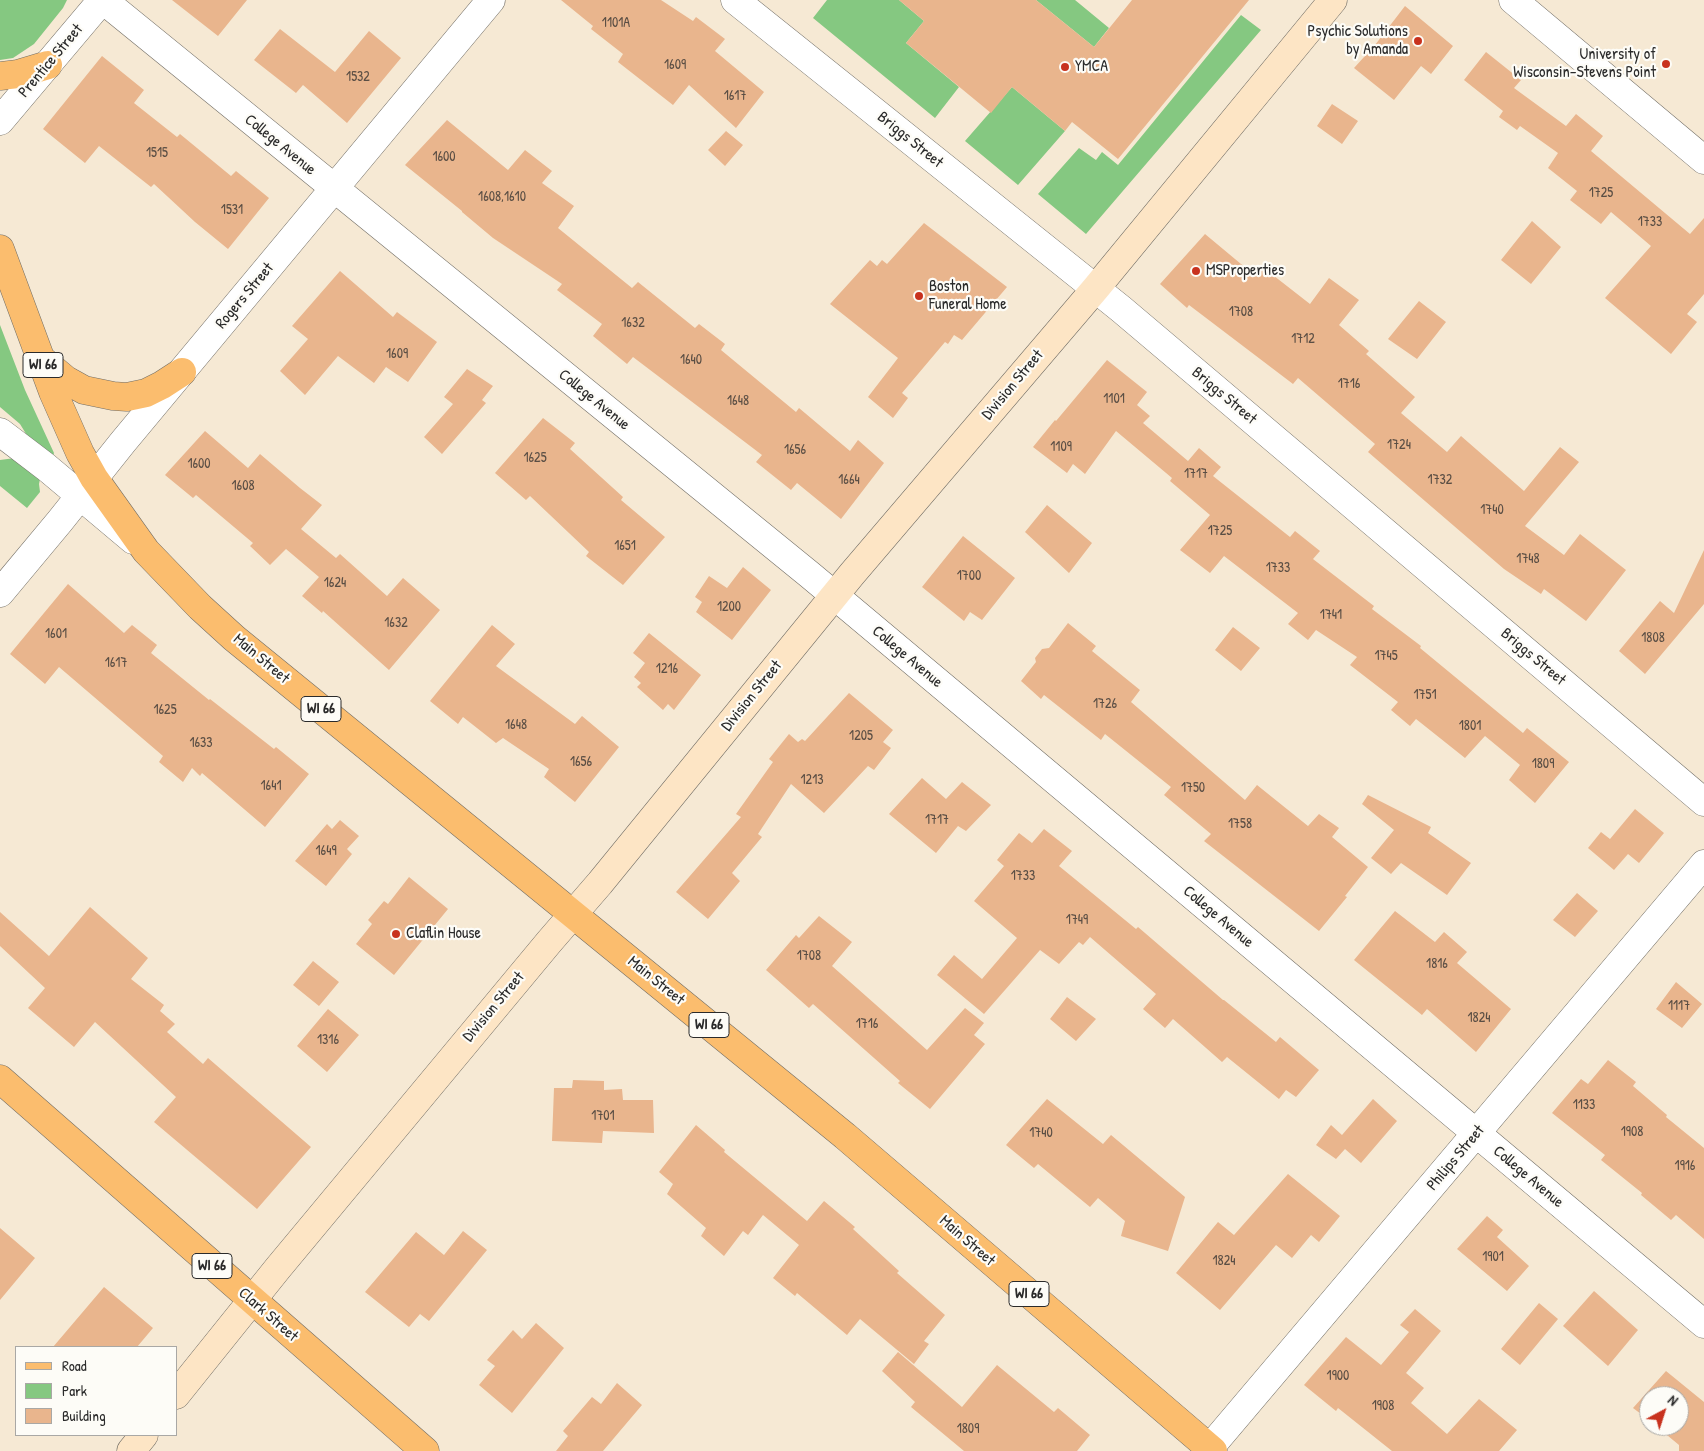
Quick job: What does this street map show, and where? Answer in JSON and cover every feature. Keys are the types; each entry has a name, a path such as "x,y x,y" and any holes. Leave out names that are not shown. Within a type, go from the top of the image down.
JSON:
{"main road":[{"name":"Division Street","path":"178,1393 834,596 1096,288 1333,0"},
{"path":"0,76 18,74 48,65"},
{"name":"WI 66","path":"0,249 41,359 80,453 87,487"},
{"path":"41,359 66,380 84,390 113,396 126,397 146,393 162,386 182,372"},
{"name":"Main Street","path":"87,487 200,607 234,638 845,1136 1210,1450"},
{"name":"Clark Street","path":"0,1079 425,1451"},
{"path":"131,1451 143,1436"}],"street":[{"name":"Prentice Street","path":"0,121 102,0"},
{"name":"College Avenue","path":"102,0 834,596 1704,1324"},
{"name":"Rogers Street","path":"0,593 491,0"},
{"name":"Briggs Street","path":"735,0 1096,288 1704,802"},
{"path":"1513,0 1704,160"},
{"name":"Main Street","path":"0,432 87,487"},
{"name":"Philips Street","path":"1210,1450 1704,864"}],"green space":[{"path":"0,0 67,0 63,8 34,44 13,58 0,60"},
{"path":"827,0 899,0 924,21 906,43 959,87 935,118 813,18"},
{"path":"1036,0 1075,0 1109,28 1094,47"},
{"path":"1241,15 1261,30 1086,234 1038,194 1079,148 1096,160 1102,152 1118,165"},
{"path":"1012,87 1065,131 1018,185 965,141"},
{"path":"0,325 25,390 54,453 53,456 31,442 20,424 0,407"},
{"path":"15,458 41,474 40,492 27,508 0,486 0,460"}],"building":[{"path":"172,0 247,0 218,36"},
{"path":"561,0 661,0 693,21 696,17 725,39 715,51 764,92 736,128 689,85 673,105 618,62 623,54 591,29 593,26"},
{"name":"YMCA","path":"899,0 1036,0 1094,47 1132,0 1249,0 1118,159 1072,122 1065,131 1012,87 991,113 906,43 924,21"},
{"path":"1405,6 1453,46 1431,74 1421,66 1394,100 1354,68 1375,45"},
{"path":"280,29 335,72 369,31 401,58 347,123 303,85 296,93 254,60"},
{"path":"1486,52 1521,80 1514,88 1566,126 1576,114 1603,136 1591,151 1690,234 1704,218 1704,294 1687,314 1697,322 1671,354 1605,298 1651,246 1611,212 1601,224 1570,200 1577,191 1548,168 1558,153 1520,126 1517,130 1499,117 1503,111 1464,80"},
{"path":"102,56 144,90 134,103 177,137 180,134 231,176 236,171 269,198 228,249 154,184 151,187 99,146 85,163 43,129"},
{"path":"1332,104 1358,121 1342,144 1317,126"},
{"path":"447,120 508,170 525,150 552,171 542,183 574,206 558,228 632,288 638,282 695,328 699,324 725,344 721,350 796,412 799,408 850,451 858,440 884,463 841,519 797,483 791,490 756,462 762,455 633,357 627,364 593,336 602,324 557,290 562,284 493,238 405,165"},
{"path":"726,131 743,145 725,166 708,150"},
{"path":"1532,221 1561,247 1531,284 1501,260"},
{"name":"Boston Funeral Home","path":"924,223 1007,287 962,340 954,335 948,344 945,342 902,393 908,398 893,418 868,397 898,358 830,304 870,260 877,266 882,260 887,264"},
{"path":"1205,234 1253,274 1260,265 1310,304 1329,278 1359,300 1339,325 1369,351 1366,354 1415,397 1401,413 1447,452 1461,436 1524,491 1560,447 1579,462 1525,526 1564,555 1580,534 1626,570 1586,621 1544,589 1541,594 1504,569 1368,452 1375,444 1298,378 1293,384 1189,305 1187,308 1160,284"},
{"path":"340,271 393,317 397,312 437,342 408,382 386,367 374,383 338,356 305,395 280,371 308,339 292,326"},
{"path":"1419,301 1446,322 1417,359 1388,339"},
{"path":"1107,360 1147,392 1137,405 1150,416 1143,423 1188,461 1199,448 1221,467 1213,476 1290,537 1295,531 1320,551 1313,559 1374,606 1372,609 1421,646 1420,648 1523,733 1527,728 1569,762 1535,803 1509,780 1520,765 1485,736 1465,758 1416,719 1410,726 1391,710 1398,702 1350,665 1357,657 1316,630 1308,640 1288,624 1298,613 1224,556 1210,573 1180,550 1210,515 1170,481 1172,478 1116,431 1085,474 1073,464 1067,473 1033,447"},
{"path":"467,369 493,386 482,400 486,403 442,454 424,437 453,404 444,397"},
{"path":"543,418 575,443 570,449 623,497 621,500 665,537 623,585 586,556 589,552 530,496 526,500 495,473"},
{"path":"205,431 248,468 260,454 322,505 301,529 336,558 340,554 387,596 403,578 440,610 389,670 323,611 322,613 302,596 319,577 286,549 270,565 250,546 253,543 196,495 193,498 165,475"},
{"path":"1047,505 1092,543 1069,573 1025,532"},
{"path":"963,536 1015,578 982,620 970,612 964,621 922,587"},
{"path":"1704,550 1704,604 1645,674 1619,651 1660,601 1674,613"},
{"path":"743,567 771,590 732,640 696,612 702,602 695,597 709,576 727,588"},
{"path":"68,584 124,633 132,625 157,645 151,653 209,700 274,749 276,747 309,774 265,827 202,773 200,776 192,768 183,782 159,762 163,756 59,667 45,684 10,654"},
{"path":"1068,623 1096,646 1092,651 1140,690 1131,702 1245,800 1257,785 1308,826 1319,814 1339,828 1332,837 1368,867 1345,896 1347,897 1319,931 1204,841 1211,834 1164,795 1171,787 1105,734 1101,740 1044,695 1041,699 1021,681 1036,662 1035,658 1042,649 1049,648"},
{"path":"492,625 515,644 496,666 575,724 582,716 619,747 575,802 544,777 549,769 503,738 496,743 463,717 458,724 430,701"},
{"path":"1233,627 1260,648 1241,671 1215,650"},
{"path":"649,633 701,675 674,710 668,704 663,710 637,687 641,683 634,677 645,663 633,653"},
{"path":"849,693 893,730 883,742 891,748 874,770 868,766 824,813 791,784 758,834 762,837 732,873 740,881 708,919 676,892 741,817 736,814 773,762 769,759 789,734 798,742 802,739 805,741"},
{"path":"922,778 946,799 962,782 991,805 966,831 958,826 936,853 889,814"},
{"path":"1368,795 1431,827 1428,833 1471,863 1447,895 1401,863 1391,874 1371,858 1394,830 1362,804"},
{"path":"1635,809 1664,833 1639,863 1628,854 1614,870 1588,848 1601,832 1610,839"},
{"path":"340,820 359,836 347,849 352,854 326,886 295,861 327,824 332,829"},
{"path":"1044,829 1072,851 1059,866 1136,929 1138,927 1223,1000 1276,1042 1280,1037 1319,1070 1296,1097 1286,1090 1279,1099 1227,1057 1222,1062 1173,1019 1165,1028 1143,1009 1156,994 1090,937 1083,945 1079,942 1059,964 1040,950 984,1014 937,975 954,955 982,979 1017,938 974,901 1004,866 997,860 1019,833 1032,843"},
{"name":"Claflin House","path":"409,877 448,909 394,975 356,944 372,924 368,920 384,901 388,904"},
{"path":"1577,893 1598,911 1575,937 1553,920"},
{"path":"90,907 148,958 131,979 164,1005 160,1011 175,1024 167,1032 203,1064 208,1058 311,1147 257,1209 154,1122 176,1097 95,1022 74,1047 28,1008 45,988 0,946 0,912 49,956"},
{"path":"1395,911 1435,942 1444,932 1467,952 1457,963 1511,1009 1476,1052 1427,1009 1422,1015 1354,960"},
{"path":"819,916 852,942 832,966 927,1050 965,1008 984,1023 974,1035 985,1044 930,1109 898,1083 900,1081 813,1004 809,1008 766,970 796,935 799,938"},
{"path":"313,961 339,982 319,1006 293,985"},
{"path":"1676,982 1702,1004 1682,1028 1656,1009"},
{"path":"1067,997 1096,1019 1076,1041 1050,1019"},
{"path":"328,1009 359,1035 327,1072 297,1046"},
{"path":"1608,1060 1636,1082 1633,1086 1667,1115 1666,1117 1704,1148 1704,1239 1676,1215 1671,1220 1641,1195 1642,1193 1601,1160 1605,1155 1552,1113 1581,1079 1588,1084"},
{"path":"573,1080 604,1081 604,1090 622,1089 623,1100 653,1100 654,1133 603,1131 602,1143 552,1141 554,1088 572,1088"},
{"path":"1047,1099 1103,1144 1111,1135 1185,1197 1168,1251 1121,1236 1125,1221 1098,1198 1090,1207 1038,1164 1034,1168 1006,1145"},
{"path":"1373,1099 1397,1121 1361,1163 1345,1149 1336,1159 1316,1145 1331,1125 1342,1135"},
{"path":"696,1125 725,1150 724,1152 807,1221 824,1201 855,1227 853,1229 899,1271 897,1273 945,1315 924,1341 929,1344 914,1364 860,1319 847,1335 797,1293 795,1296 773,1278 799,1245 763,1215 748,1235 743,1231 724,1256 701,1236 706,1228 667,1194 673,1184 659,1172"},
{"path":"1288,1174 1340,1216 1319,1242 1311,1235 1292,1258 1276,1245 1220,1310 1176,1273 1218,1222 1234,1235"},
{"path":"1487,1216 1503,1230 1497,1237 1529,1266 1507,1291 1457,1249"},
{"path":"0,1228 35,1258 0,1300"},
{"path":"463,1231 487,1250 429,1321 420,1314 409,1327 365,1292 416,1232 444,1255"},
{"path":"104,1287 153,1328 138,1346 54,1346"},
{"path":"1594,1291 1638,1330 1608,1366 1563,1326"},
{"path":"1539,1303 1558,1319 1520,1365 1501,1349"},
{"path":"1415,1309 1441,1331 1406,1373 1424,1388 1411,1403 1447,1434 1479,1399 1517,1430 1499,1451 1392,1451 1338,1408 1336,1411 1304,1385 1346,1337 1381,1365 1409,1332 1400,1325"},
{"path":"536,1323 564,1348 512,1413 479,1385 495,1366 487,1360 513,1330 522,1339"},
{"path":"898,1352 962,1407 997,1365 1054,1412 1058,1408 1090,1435 1077,1451 964,1451 911,1407 915,1402 882,1371"},
{"path":"1666,1371 1684,1386 1653,1386"},
{"path":"617,1383 642,1405 603,1451 556,1451 568,1436 563,1431 592,1397 601,1404"},
{"path":"1689,1390 1704,1402 1704,1451 1679,1451 1679,1445 1668,1436 1689,1436"},
{"path":"1639,1401 1639,1412 1633,1408"}],"place":[{"name":"Psychic Solutions by Amanda","path":"1418,41"},
{"name":"University of Wisconsin–Stevens Point","path":"1666,64"},
{"name":"YMCA","path":"1065,67"},
{"name":"MSProperties","path":"1196,271"},
{"name":"Boston Funeral Home","path":"919,296"},
{"name":"Claflin House","path":"396,934"}]}
